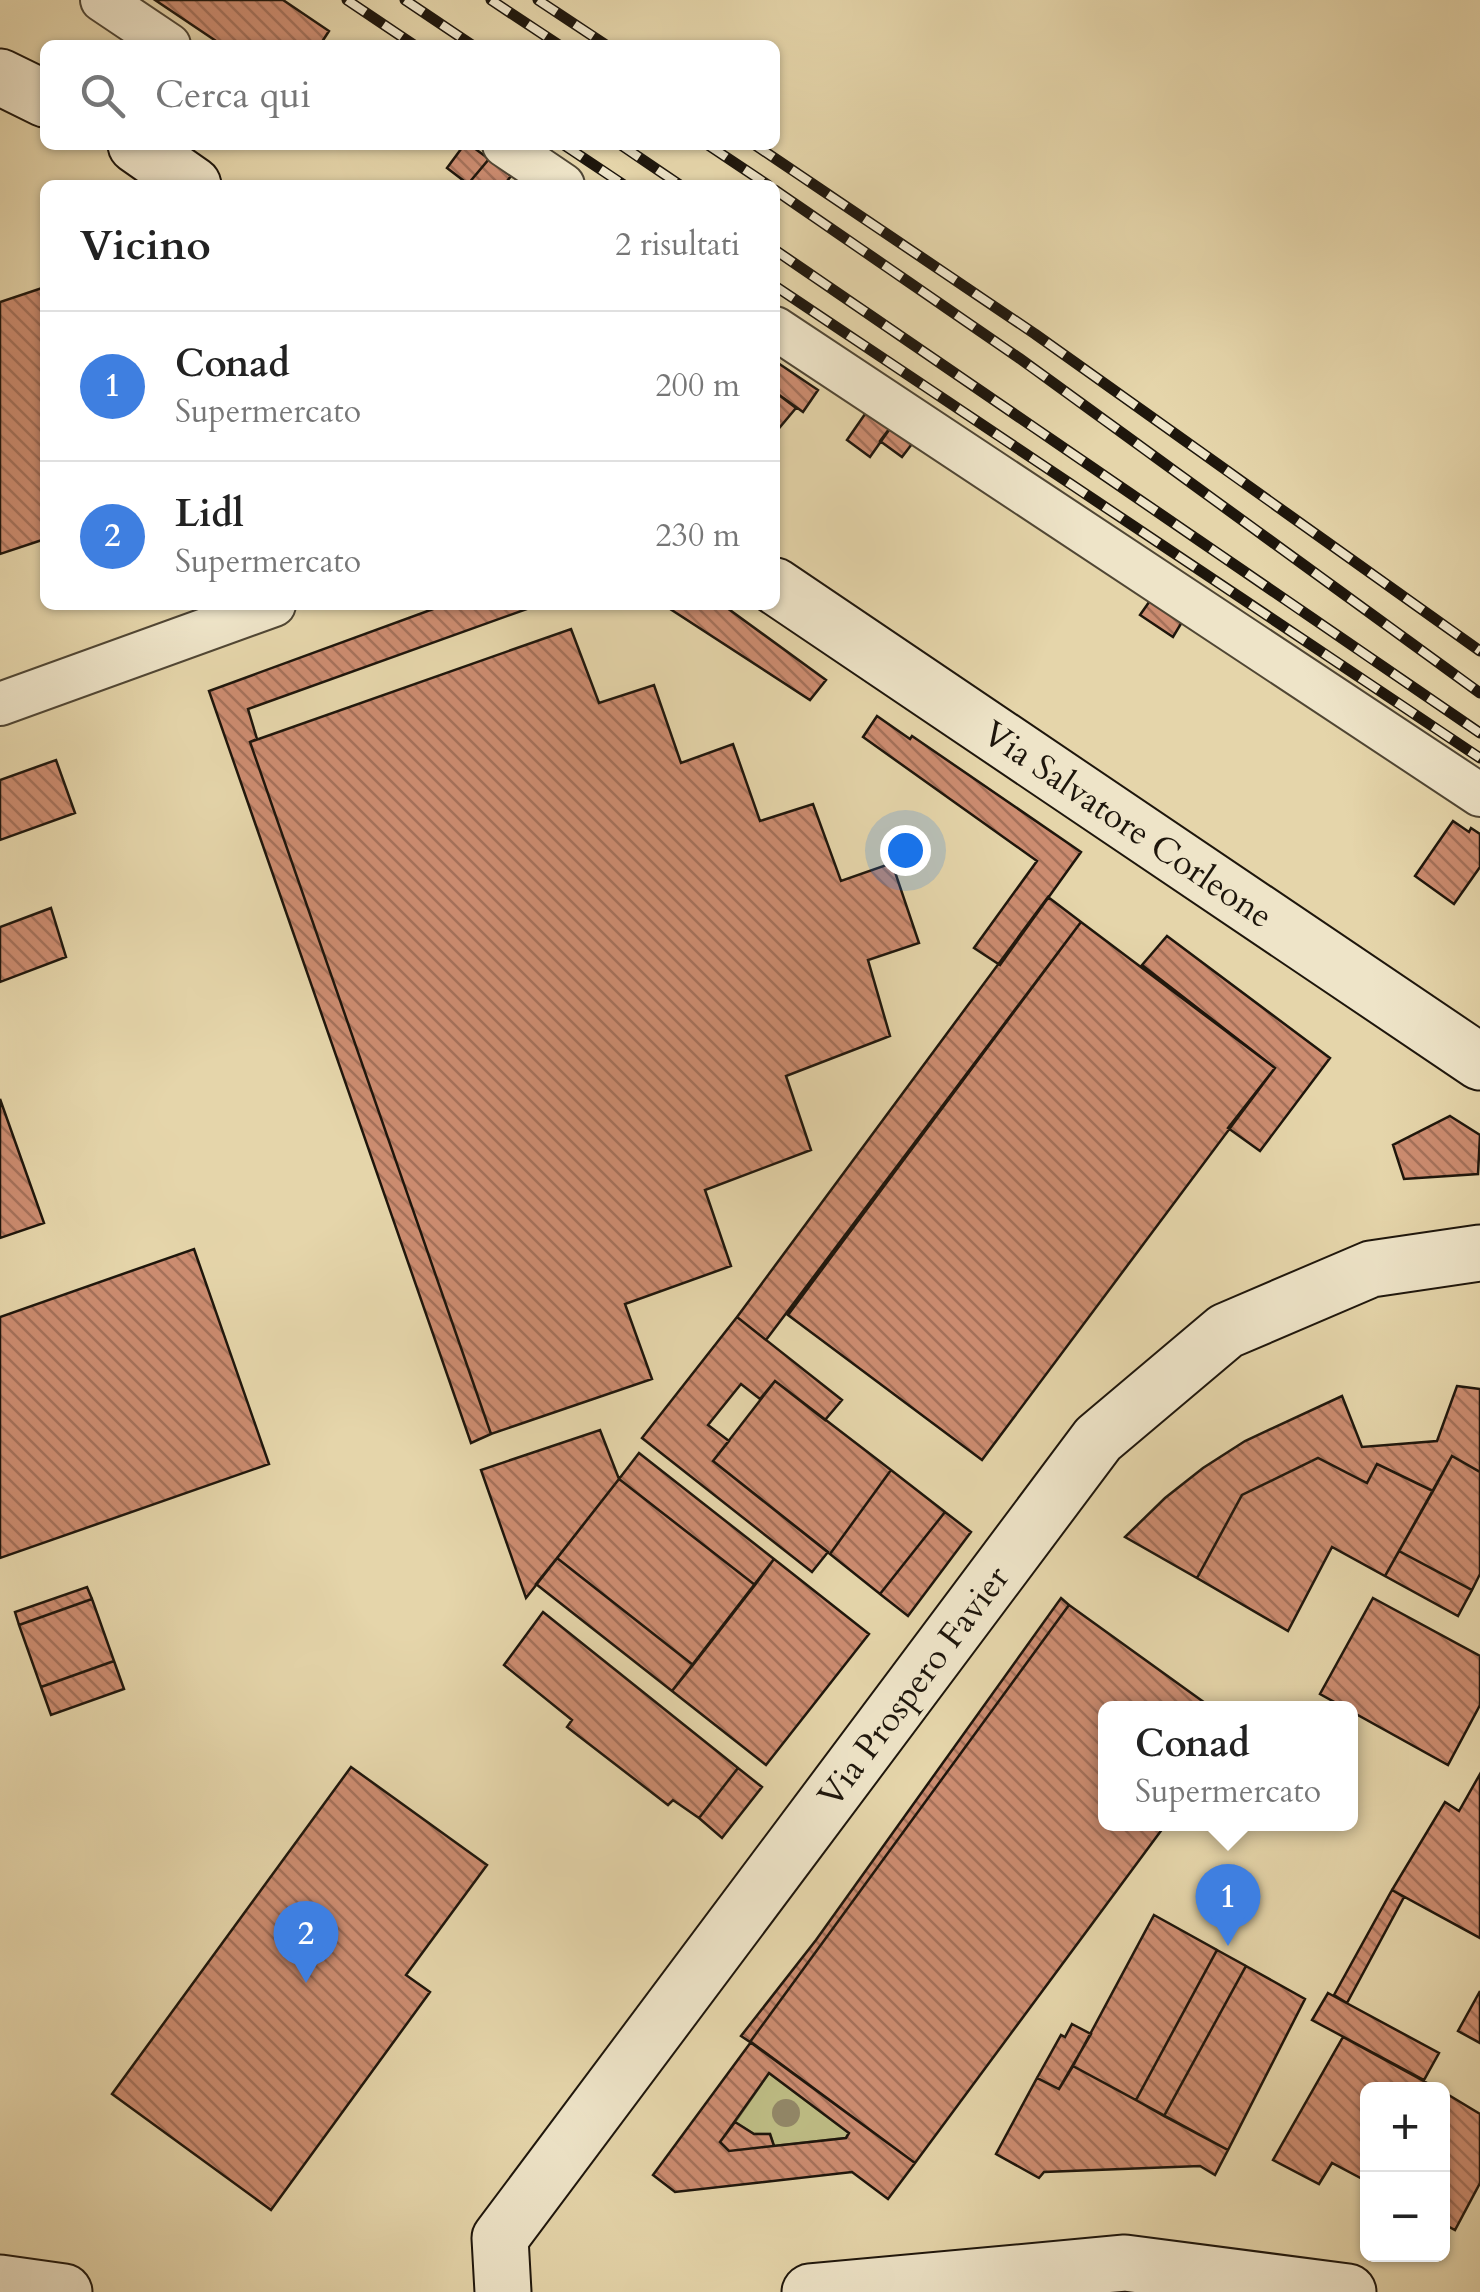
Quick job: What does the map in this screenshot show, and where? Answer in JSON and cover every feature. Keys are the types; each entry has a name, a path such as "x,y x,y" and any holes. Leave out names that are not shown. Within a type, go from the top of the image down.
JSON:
{"street":[{"path":"102,0 162,40"},
{"path":"0,78 40,98"},
{"path":"143,150 187,180"},
{"path":"511,150 556,180"},
{"path":"780,331 1480,794"},
{"name":"Via Salvatore Corleone","path":"780,589 1480,1062"},
{"path":"0,704 260,610"},
{"name":"Via Prospero Favier","path":"503,2292 500,2238 1098,1440 1226,1331 1371,1268 1480,1253"},
{"path":"836,2291 1125,2264 1348,2292"},
{"path":"0,2282 64,2292"}],"shaded area":[{"path":"769,2073 849,2133 846,2138 774,2146 770,2134 754,2134 735,2122"}],"building":[{"path":"155,0 283,0 329,31 323,40 215,40"},
{"path":"460,150 477,150 489,159 471,180 463,180 447,168"},
{"path":"489,159 511,176 508,180 471,180"},
{"path":"40,289 40,541 0,554 0,302"},
{"path":"780,364 818,390 803,412 780,396"},
{"path":"780,396 796,408 780,427"},
{"path":"872,404 896,420 870,457 847,440"},
{"path":"896,420 918,436 902,457 880,441"},
{"path":"1154,595 1185,617 1173,637 1140,615"},
{"path":"430,610 524,610 248,709 257,739 250,742 491,1434 471,1443 209,691"},
{"path":"672,610 730,610 826,680 810,700"},
{"path":"571,629 599,703 654,685 681,763 733,744 760,821 813,804 841,881 892,863 919,943 868,960 890,1036 786,1076 811,1150 705,1190 731,1266 625,1304 652,1379 491,1434 250,742"},
{"path":"877,716 1081,852 1000,965 974,948 1037,861 863,737"},
{"path":"56,760 75,813 0,840 0,780"},
{"path":"1453,821 1480,834 1480,867 1454,904 1415,876"},
{"path":"1048,897 1081,922 766,1340 737,1317"},
{"path":"51,908 66,957 0,982 0,927"},
{"path":"1081,922 1275,1068 982,1460 788,1315"},
{"path":"1167,936 1330,1058 1260,1151 1228,1128 1275,1068 1142,965"},
{"path":"0,1099 44,1223 0,1238"},
{"path":"1450,1116 1480,1135 1478,1174 1404,1179 1393,1145"},
{"path":"194,1249 269,1464 0,1558 0,1317"},
{"path":"737,1317 842,1400 825,1420 775,1381 760,1399 741,1384 708,1425 729,1441 713,1461 828,1552 812,1572 642,1438"},
{"path":"775,1381 891,1470 830,1554 713,1461"},
{"path":"1457,1386 1480,1389 1480,1472 1452,1456 1433,1491 1377,1464 1367,1483 1318,1458 1242,1495 1197,1578 1125,1537 1203,1468 1245,1441 1342,1396 1362,1447 1437,1441"},
{"path":"600,1430 619,1479 526,1598 481,1470"},
{"path":"639,1453 774,1559 755,1585 619,1479"},
{"path":"1452,1456 1480,1472 1480,1574 1472,1590 1399,1551"},
{"path":"1318,1458 1367,1483 1377,1464 1433,1491 1385,1576 1332,1547 1288,1631 1197,1578 1242,1495"},
{"path":"891,1470 945,1512 880,1594 830,1554"},
{"path":"619,1479 755,1585 693,1665 557,1558"},
{"path":"945,1512 971,1532 908,1616 880,1594"},
{"path":"1399,1551 1472,1590 1458,1616 1385,1576"},
{"path":"557,1558 693,1665 672,1691 536,1584"},
{"path":"774,1559 869,1634 766,1765 672,1691"},
{"path":"87,1587 92,1599 19,1625 15,1612"},
{"path":"1061,1598 1069,1605 750,2042 741,2036 816,1940"},
{"path":"1373,1598 1480,1656 1480,1705 1448,1765 1358,1715 1358,1701 1333,1701 1320,1694"},
{"path":"92,1599 114,1661 41,1687 19,1625"},
{"path":"1069,1605 1202,1701 1098,1701 1098,1831 1161,1831 915,2163 750,2042"},
{"path":"543,1612 738,1768 699,1818 673,1800 668,1805 567,1727 572,1720 504,1665"},
{"path":"114,1661 124,1689 51,1715 41,1687"},
{"path":"351,1767 487,1865 406,1975 430,1992 271,2210 112,2094"},
{"path":"738,1768 762,1787 722,1838 699,1818"},
{"path":"1480,1774 1480,1938 1392,1890 1445,1802 1459,1811"},
{"path":"1392,1890 1404,1897 1347,2003 1334,1995"},
{"path":"1154,1915 1217,1950 1136,2100 1073,2066"},
{"path":"1217,1950 1246,1966 1164,2116 1136,2100"},
{"path":"1246,1966 1305,1999 1228,2150 1164,2116"},
{"path":"1480,1991 1480,2043 1458,2031"},
{"path":"1328,1993 1439,2053 1424,2080 1312,2020"},
{"path":"1072,2024 1091,2034 1059,2089 1037,2078 1061,2035 1065,2037"},
{"path":"1343,2037 1425,2082 1360,2082 1360,2178 1332,2163 1319,2184 1273,2160"},
{"path":"751,2042 915,2163 888,2199 852,2172 675,2192 653,2175","holes":["769,2073 849,2133 846,2138 729,2151 720,2142"]},
{"path":"1073,2066 1228,2150 1215,2175 1200,2166 1044,2172 1039,2178 996,2154 1037,2078 1059,2089"},
{"path":"1450,2096 1480,2114 1480,2183 1455,2230 1450,2227"},
{"path":"735,2122 754,2134 770,2134 774,2146 729,2151 720,2142"}],"railway":[{"path":"347,0 407,40"},
{"path":"405,0 465,40"},
{"path":"491,0 551,40"},
{"path":"538,0 598,40"},
{"path":"572,150 616,180"},
{"path":"628,150 673,180"},
{"path":"716,150 760,180"},
{"path":"762,150 1035,334 1480,651"},
{"path":"780,193 1019,358 1480,693"},
{"path":"780,253 1480,733"},
{"path":"780,289 1480,758"}],"place":[{"name":"Conad","path":"1228,1946"},
{"name":"Lidl","path":"306,1983"}]}
